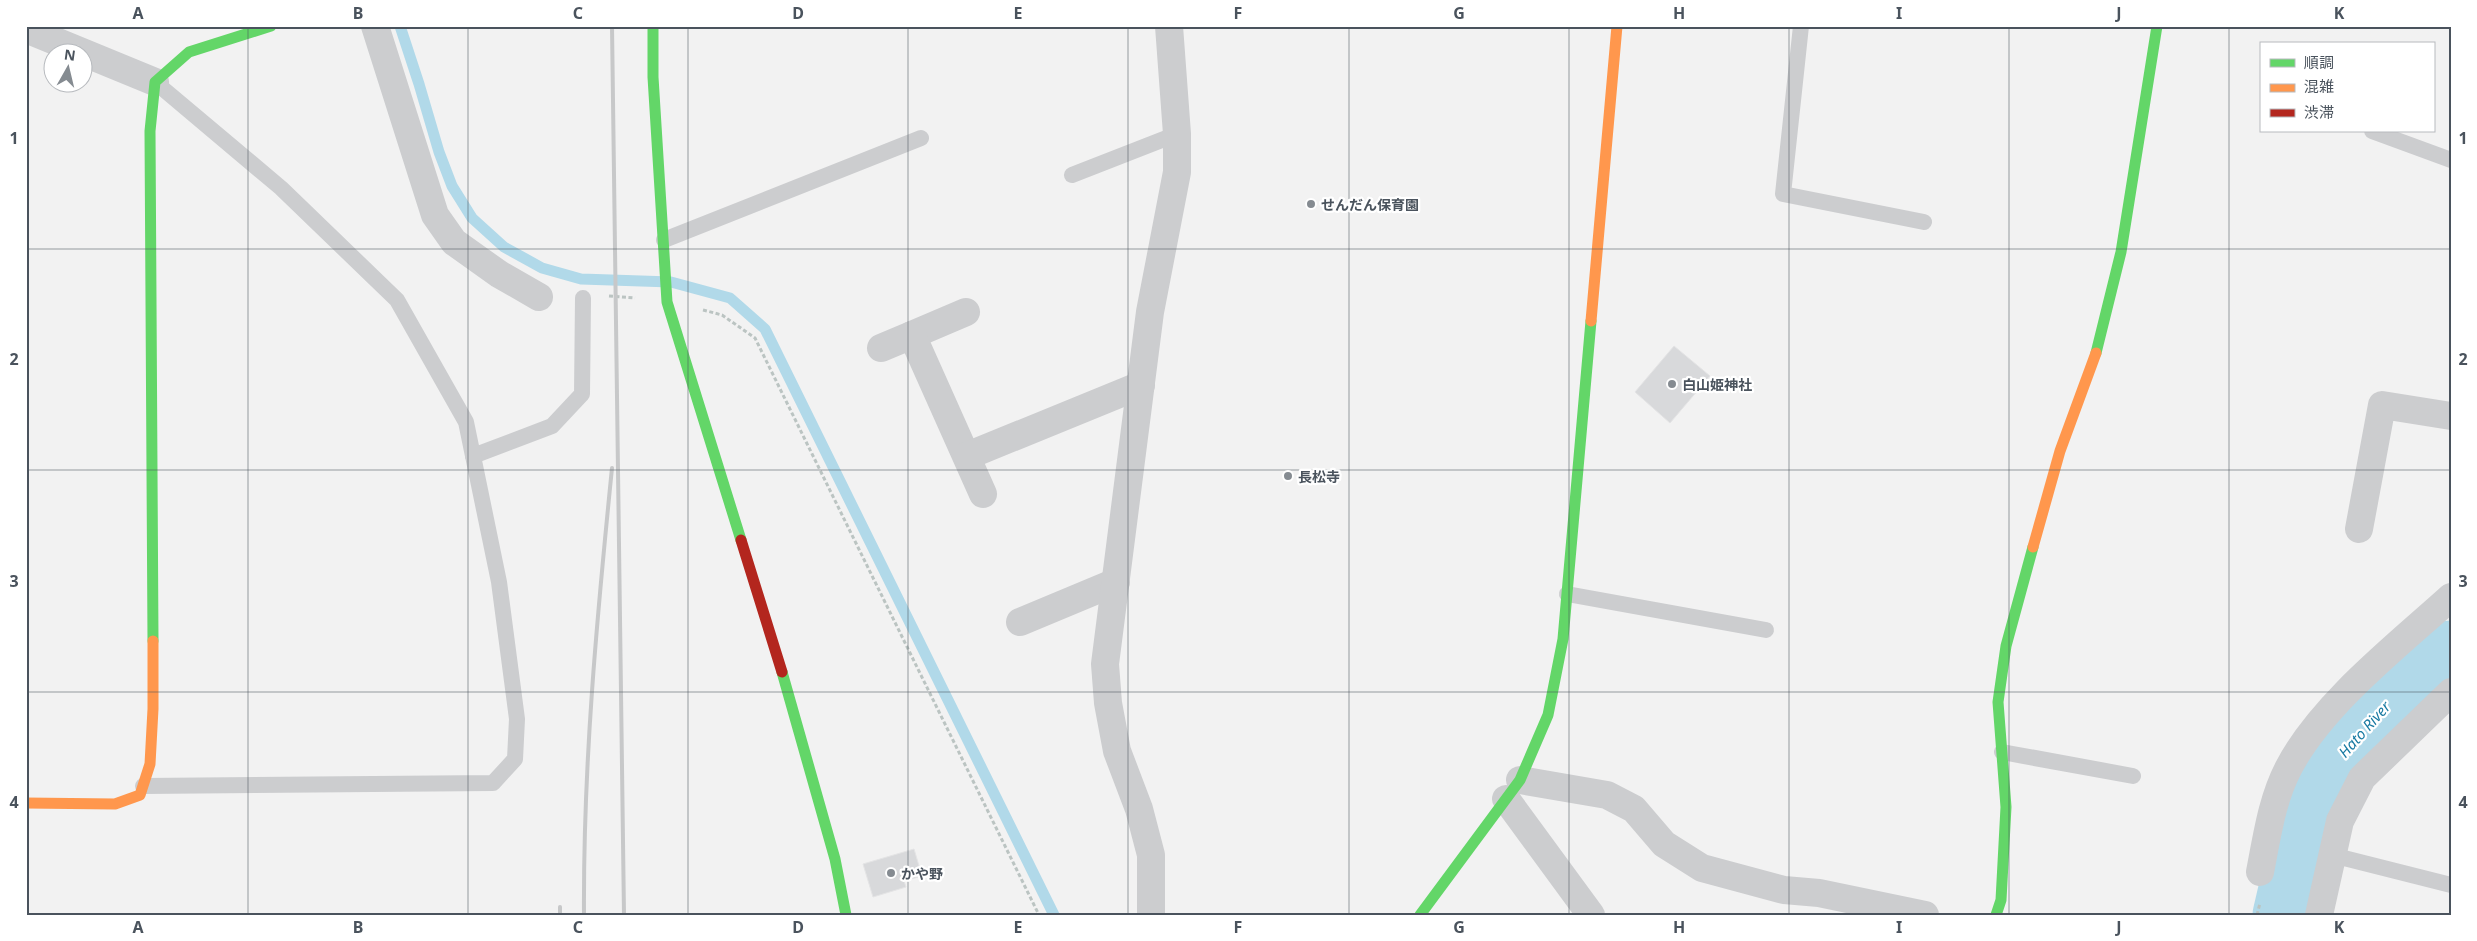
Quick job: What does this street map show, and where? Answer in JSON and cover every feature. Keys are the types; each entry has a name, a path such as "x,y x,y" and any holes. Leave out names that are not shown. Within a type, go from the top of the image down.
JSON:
{"street":[{"path":"26,803 115,804 140,795 150,764 153,710 150,130 155,82 190,52 271,26"},
{"path":"375,26 435,215 454,242 499,274 539,297"},
{"path":"653,26 653,77 667,299 794,710 835,859 846,915"},
{"path":"1151,915 1151,855 1139,809 1117,751 1108,703 1105,664 1150,312 1177,172 1177,134 1169,26"},
{"path":"1420,915 1513,790 1548,715 1563,639 1617,26"},
{"path":"1996,915 2001,900 2006,807 1998,702 2006,646 2060,451 2097,350 2121,252 2157,26"},
{"path":"26,29 155,82"},
{"path":"881,348 966,312"},
{"path":"912,335 983,494"},
{"path":"967,456 1141,385"},
{"path":"2359,529 2382,405 2451,416"},
{"path":"1020,622 1116,582"},
{"path":"2260,872 2271,814 2289,767 2315,726 2451,597"},
{"path":"2319,915 2340,821 2362,778 2451,692"},
{"path":"1513,790 1607,795 1634,809 1664,844 1702,868 1788,902 1819,893 1925,915"},
{"path":"1513,790 1591,915"}],"lane":[{"path":"1801,26 1783,194 1924,222"},
{"path":"143,786 492,783 515,759 517,719 499,582 466,422 397,300 281,188 155,82"},
{"path":"2375,132 2451,160"},
{"path":"1072,175 1177,134"},
{"path":"664,248 921,138"},
{"path":"473,456 552,426 582,394 583,298"},
{"path":"1567,594 1766,630"},
{"path":"2002,752 2133,776"},
{"path":"2332,855 2451,885"}],"path":[{"path":"667,299 722,314 755,338 1039,915"}],"building":[{"name":"白山姫神社","path":"1674,346 1710,376 1670,423 1635,392"},
{"path":"914,849 922,876 904,881 906,887 873,897 863,864"}],"waterway":[{"path":"400,26 439,152 452,186 472,218 504,247 542,268 581,279 671,282 730,298 765,329 1054,915"},
{"name":"Hato River","path":"2285,915 2311,803 2340,752 2390,699 2434,670 2451,653"}],"railway":[{"path":"612,26 624,915"},
{"path":"584,915 588,747 596,635 612,468"},
{"path":"560,907 560,915"}],"traffic: fast":[{"path":"153,641 150,131 155,82 189,52 271,26"},
{"path":"653,26 653,77 667,302 741,540"},
{"path":"2096,353 2121,252 2157,26"},
{"path":"1420,915 1520,780 1548,715 1563,639 1591,321"},
{"path":"1996,915 2001,900 2006,807 1998,702 2006,646 2033,547"},
{"path":"782,672 835,859 846,915"}],"traffic: slow":[{"path":"1591,321 1617,26"},
{"path":"2033,547 2060,451 2096,353"},
{"path":"26,803 115,804 140,795 150,764 153,709 153,641"}],"traffic: jam":[{"path":"741,540 782,672"}],"place":[{"name":"せんだん保育園","path":"1311,204"},
{"name":"白山姫神社","path":"1672,384"},
{"name":"長松寺","path":"1288,476"},
{"name":"かや野","path":"891,873"}]}
